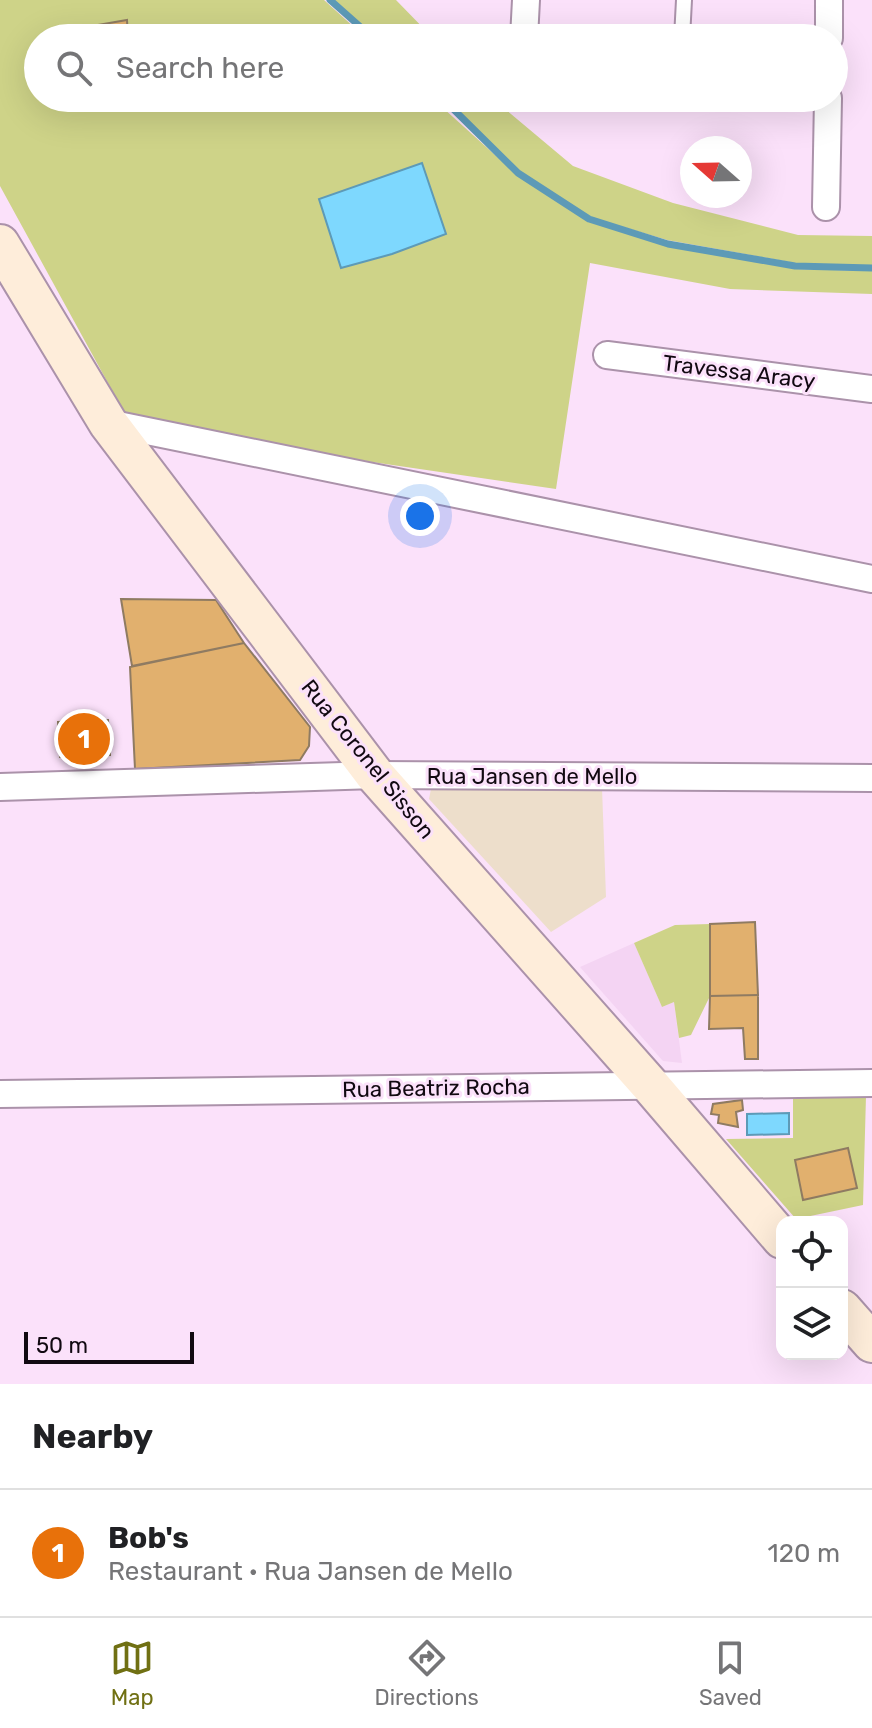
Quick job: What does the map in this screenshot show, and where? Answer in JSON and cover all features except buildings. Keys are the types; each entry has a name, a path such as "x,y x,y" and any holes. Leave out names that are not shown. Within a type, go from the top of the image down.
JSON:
{"main road":[{"name":"Rua Coronel Sisson","path":"1,247 108,423 375,775 776,1232"},
{"path":"848,1316 872,1343"}],"street":[{"path":"525,24 526,0"},
{"path":"829,0 829,24"},
{"path":"826,207 828,112"},
{"name":"Travessa Aracy","path":"607,355 872,389"},
{"path":"108,423 872,579"},
{"name":"Rua Jansen de Mello","path":"0,787 375,775 872,778"},
{"name":"Rua Beatriz Rocha","path":"0,1094 872,1083"}],"lane":[{"path":"683,24 684,0"}],"shaded area":[{"path":"437,785 602,788 606,897 551,932 429,799 431,789"},
{"path":"634,943 662,1007 674,1002 682,1063 663,1061 580,967"}],"green space":[{"path":"0,0 324,0 351,24 24,24 24,112 447,112 516,174 589,219 667,246 795,269 872,271 872,294 730,289 590,263 556,489 372,462 126,416 0,186"},
{"path":"333,0 396,0 419,24 360,24"},
{"path":"459,112 509,112 573,166 680,205 680,208 693,208 798,235 872,236 872,266 795,263 667,240 590,217 520,171"},
{"path":"710,924 710,996 691,1035 679,1038 674,1002 662,1007 634,943 675,925"},
{"path":"866,1096 863,1205 810,1216 793,1216 726,1139 793,1138 793,1097"}],"water":[{"path":"422,163 446,234 341,268 319,199"},
{"path":"789,1113 789,1134 747,1135 747,1114"}],"waterway":[{"path":"330,0 357,24"},
{"path":"456,112 518,173 589,219 668,244 795,266 872,268"}],"place":[{"name":"Bob's","path":"84,739"}]}
